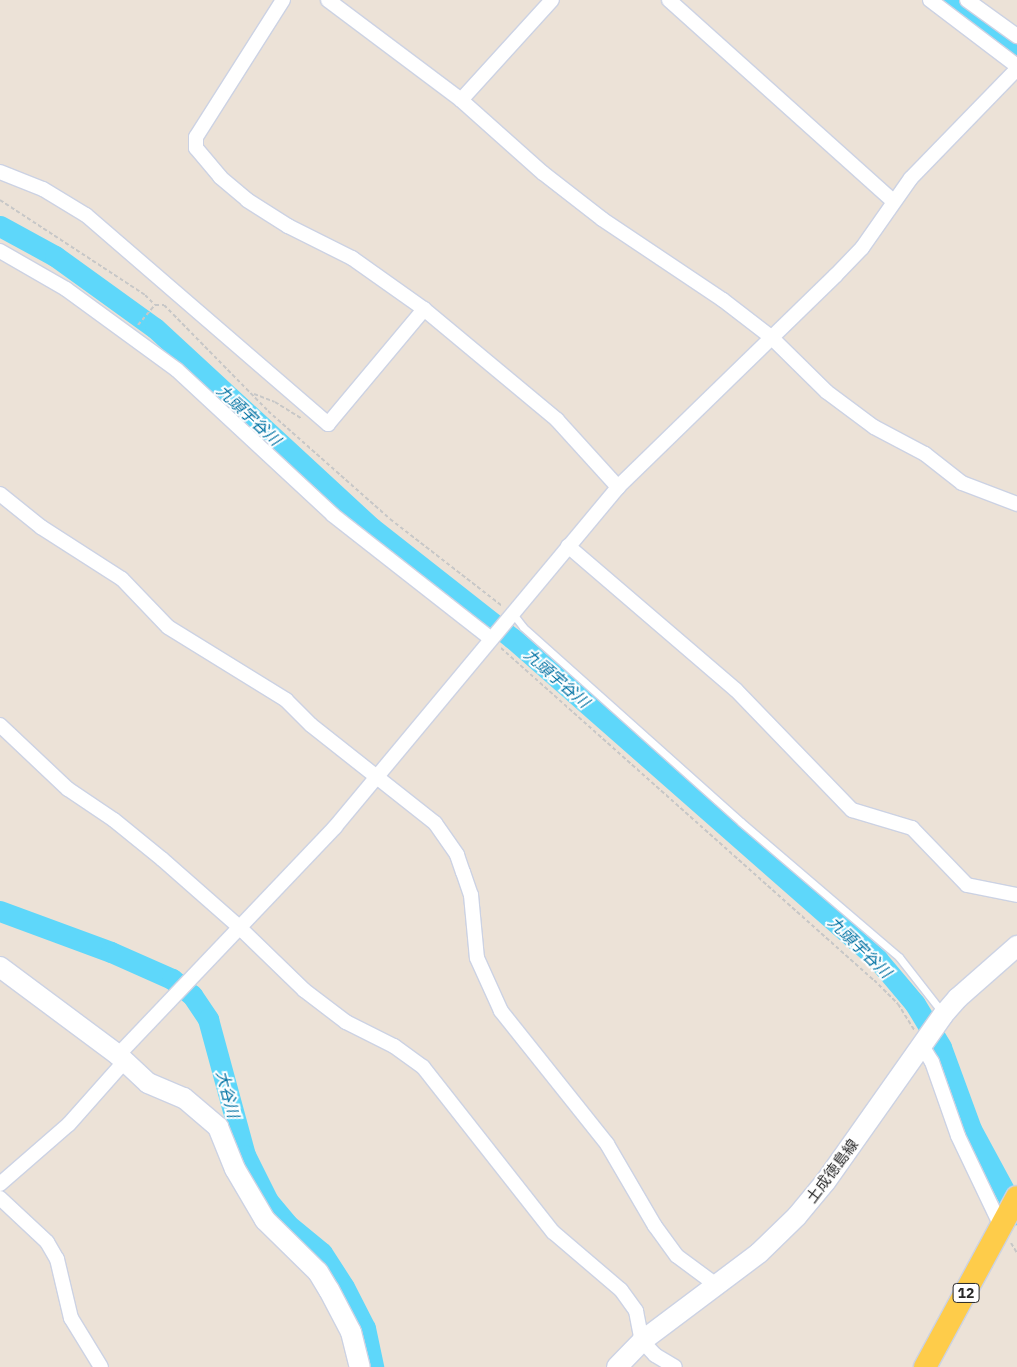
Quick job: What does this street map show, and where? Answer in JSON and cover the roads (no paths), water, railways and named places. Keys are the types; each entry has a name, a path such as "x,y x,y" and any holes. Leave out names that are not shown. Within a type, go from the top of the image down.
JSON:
{"main road":[{"name":"土成徳島線","path":"617,1367 642,1341 776,1238 797,1216 826,1181 940,1019 958,998 1017,946"},
{"path":"0,968 121,1058 148,1083 184,1098 218,1127 235,1168 265,1220 318,1272 329,1290 351,1332 356,1365"},
{"name":"12","path":"925,1367 1017,1196"}],"street":[{"path":"283,0 196,137 196,148 220,177 247,200 288,226 352,258 424,308 557,420 618,487"},
{"path":"328,0 462,100 543,173 595,213 723,300 771,337 827,392 874,427 925,454 962,482 1017,504"},
{"path":"462,100 552,0"},
{"path":"669,0 892,200"},
{"path":"0,1184 68,1124 176,992 322,841 618,487 862,248 892,200 1017,68 930,0"},
{"path":"966,0 1017,36"},
{"path":"0,172 43,190 86,215 328,424 424,308"},
{"path":"0,251 66,289 177,370 333,515 491,637"},
{"path":"0,494 41,528 122,579 168,627 286,700 311,724 435,823 457,855 471,895 477,958 501,1011 607,1144 655,1226 677,1256 716,1285"},
{"path":"568,546 736,690 852,810 912,828 967,885 1017,895"},
{"path":"0,725 68,788 143,843 239,926 312,996 346,1022 394,1046 423,1067 553,1232 621,1290 636,1311 642,1341 655,1355 675,1367"},
{"path":"924,1044 958,1136 1004,1222"},
{"path":"0,1198 47,1242 57,1259 71,1318 101,1367"}],"lane":[{"path":"511,615 522,627 741,822 899,957 940,1019"}],"waterway":[{"path":"948,0 1017,50"},
{"name":"九頭宇谷川","path":"0,226 55,256 155,328 372,528 512,638 878,960 915,1004 941,1047 971,1129 1017,1214"},
{"name":"大谷川","path":"0,911 111,952 172,979 192,995 208,1019 245,1155 268,1201 287,1224 322,1253 344,1287 365,1328 373,1367"}]}
